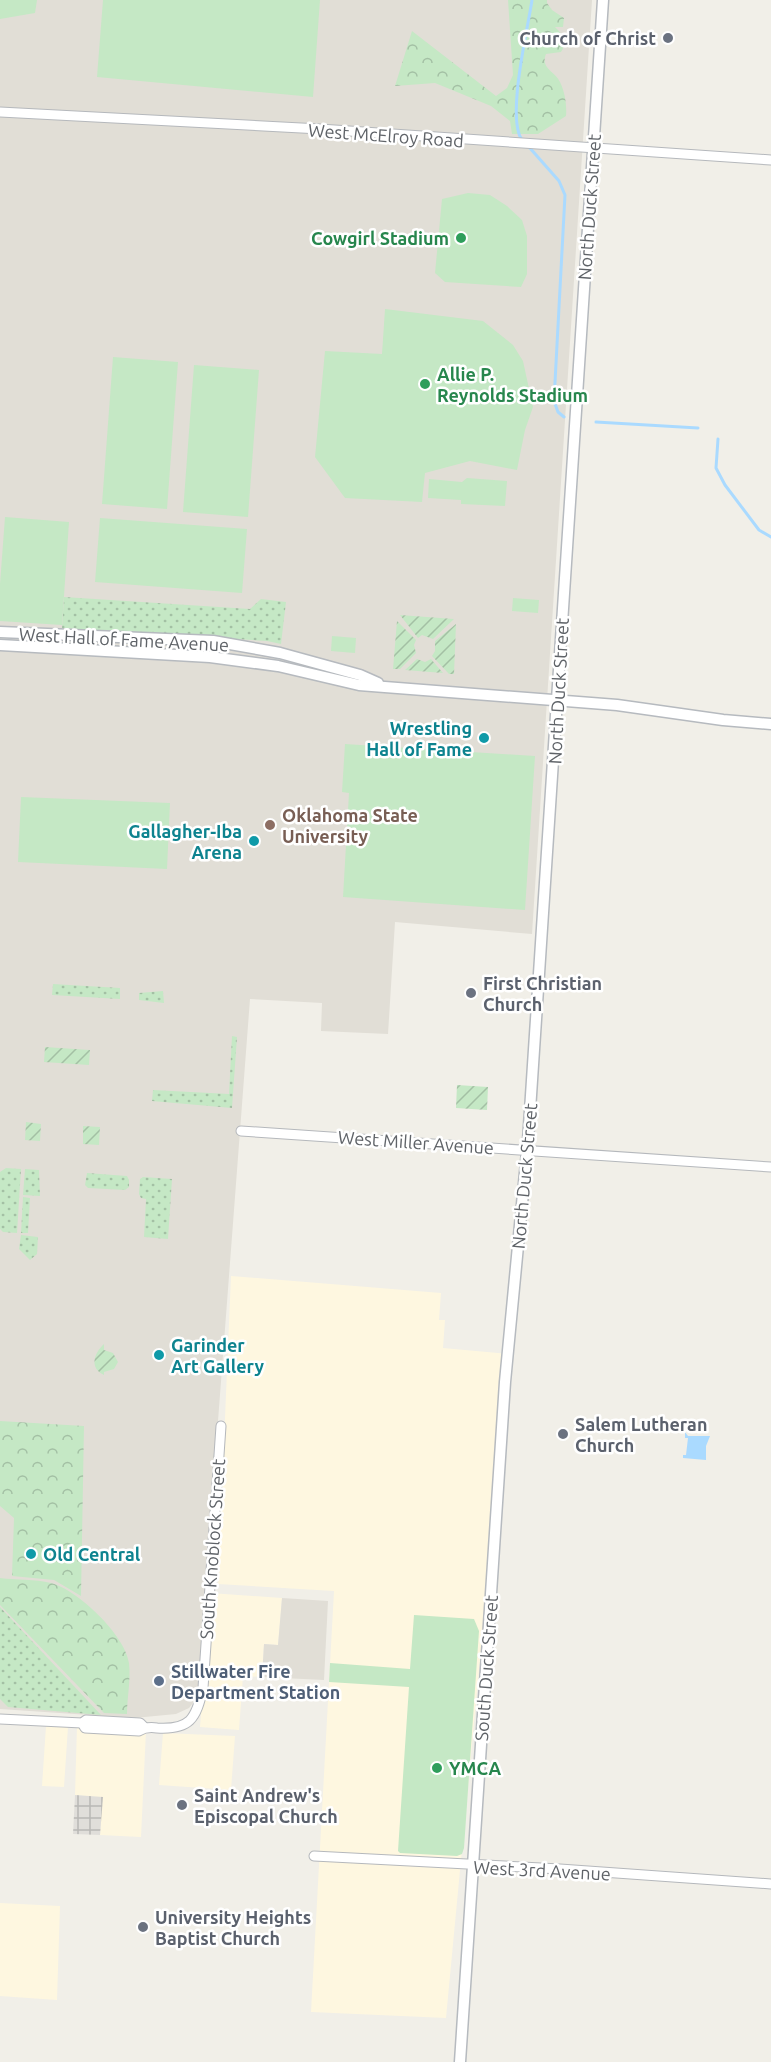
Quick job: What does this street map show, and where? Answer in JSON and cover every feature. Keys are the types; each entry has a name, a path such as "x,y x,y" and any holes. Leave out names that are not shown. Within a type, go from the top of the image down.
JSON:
{"main road":[{"name":"North Duck Street","path":"506,1382 527,1150 603,0"},
{"name":"West Hall of Fame Avenue","path":"0,632 213,642 280,653 360,675 387,686"},
{"name":"West Hall of Fame Avenue","path":"0,645 210,657 278,666 359,685 616,705 723,720 771,724"},
{"name":"South Duck Street","path":"460,2062 506,1382"}],"street":[{"name":"West McElroy Road","path":"0,112 320,129 771,160"},
{"name":"West Miller Avenue","path":"241,1131 771,1167"},
{"name":"South Knoblock Street","path":"0,1719 140,1723 144,1727 172,1729 183,1726 192,1719 200,1704 203,1688 221,1426"},
{"name":"West 3rd Avenue","path":"314,1856 560,1869 771,1884"}],"shaded area":[{"name":"Oklahoma State University","path":"0,0 592,0 532,934 395,922 388,1034 321,1031 322,1003 250,999 197,1698 189,1708 176,1714 134,1718 0,1709"},
{"path":"231,1276 441,1293 439,1320 445,1320 443,1348 509,1354 446,2018 311,2012 334,1591 218,1584"},
{"path":"210,1593 282,1598 278,1645 264,1644 262,1677 243,1676 239,1730 200,1727"},
{"path":"282,1598 328,1601 324,1680 262,1677 264,1644 278,1645"},
{"path":"46,1726 68,1727 64,1787 42,1786"},
{"path":"77,1726 146,1731 141,1837 100,1835 102,1798 75,1795"},
{"path":"163,1733 235,1736 231,1790 159,1785"},
{"path":"75,1795 103,1797 100,1835 73,1834"},
{"path":"0,1903 60,1906 57,2000 0,1996"}],"green space":[{"path":"0,0 37,0 35,13 0,19"},
{"path":"103,0 320,0 313,97 97,77"},
{"path":"508,0 547,0 552,10 564,18 563,27 555,27 564,38 563,48 561,52 546,54 545,63 562,86 566,116 538,134 512,134 510,121 491,106 435,83 395,86 412,31 496,96 507,88 513,75"},
{"path":"468,193 490,195 522,220 527,236 527,274 521,287 445,282 435,273 442,199"},
{"name":"Allie P. Reynolds Stadium","path":"385,309 483,321 513,345 523,361 533,407 525,430 517,470 470,461 425,473 422,502 345,498 315,457 325,351 382,354"},
{"path":"113,357 178,362 167,509 102,504"},
{"path":"194,365 259,370 248,517 183,512"},
{"path":"467,478 507,481 505,506 461,504 461,500 428,498 429,479 462,482"},
{"path":"5,517 69,522 62,625 0,621"},
{"path":"100,518 247,529 242,593 95,582"},
{"path":"64,597 250,609 261,599 286,602 281,644 267,641 62,628"},
{"path":"513,598 539,600 538,613 512,611"},
{"path":"400,615 454,619 433,639 422,635 418,638"},
{"path":"397,621 416,640 414,645 416,653 400,669 393,669"},
{"path":"456,624 454,674 449,674 432,656 435,651 435,641"},
{"path":"332,636 356,638 355,653 331,651"},
{"path":"417,659 425,662 431,659 443,673 405,670"},
{"path":"345,744 535,756 525,910 343,897 349,793 342,792"},
{"path":"21,797 170,803 167,869 18,862"},
{"path":"53,984 120,988 120,999 52,995"},
{"path":"163,991 164,1003 139,1000 139,993"},
{"path":"232,1036 237,1037 232,1108 152,1101 153,1090 229,1094"},
{"path":"45,1047 90,1050 89,1065 44,1062"},
{"path":"457,1085 488,1087 487,1110 456,1108"},
{"path":"26,1122 41,1124 40,1141 25,1140"},
{"path":"83,1126 100,1127 99,1145 83,1144"},
{"path":"6,1168 21,1169 17,1233 3,1232 0,1229 0,1172"},
{"path":"25,1169 39,1170 40,1196 23,1195"},
{"path":"87,1173 127,1176 129,1187 125,1190 88,1188 85,1185"},
{"path":"143,1177 172,1179 168,1239 144,1237 146,1199 141,1198 139,1194 140,1179"},
{"path":"23,1197 30,1198 28,1233 21,1233"},
{"path":"21,1235 38,1237 37,1254 30,1260 19,1249"},
{"path":"104,1344 104,1350 113,1353 118,1362 114,1369 104,1372 104,1375 96,1368 95,1360"},
{"path":"0,1421 84,1426 81,1596 54,1580 12,1576 14,1518 0,1506"},
{"path":"0,1578 39,1581 62,1587 99,1615 110,1627 126,1652 130,1676 127,1714 104,1713 0,1605"},
{"path":"0,1607 101,1715 8,1707 0,1699"},
{"name":"YMCA","path":"414,1615 474,1619 479,1631 464,1848 462,1854 457,1856 400,1853 398,1851 409,1687 329,1682 330,1663 410,1669"}],"water":[{"path":"685,1432 688,1436 710,1436 706,1446 706,1460 683,1458 683,1455 686,1455 688,1438 685,1438"}],"waterway":[{"path":"522,140 516,113 517,93 532,0"},
{"path":"529,147 559,181 565,195 554,401 558,412 564,417"},
{"path":"596,422 698,428"},
{"path":"718,439 716,468 725,485 759,530 771,537"}],"place":[{"name":"Church of Christ","path":"668,38"},
{"name":"Cowgirl Stadium","path":"461,238"},
{"name":"Allie P. Reynolds Stadium","path":"425,384"},
{"name":"Wrestling Hall of Fame","path":"484,738"},
{"name":"Oklahoma State University","path":"270,825"},
{"name":"Gallagher-Iba Arena","path":"254,841"},
{"name":"First Christian Church","path":"471,993"},
{"name":"Garinder Art Gallery","path":"159,1355"},
{"name":"Salem Lutheran Church","path":"563,1434"},
{"name":"Old Central","path":"31,1554"},
{"name":"Stillwater Fire Department Station","path":"159,1681"},
{"name":"YMCA","path":"437,1768"},
{"name":"Saint Andrew's Episcopal Church","path":"182,1805"},
{"name":"University Heights Baptist Church","path":"143,1927"}]}
